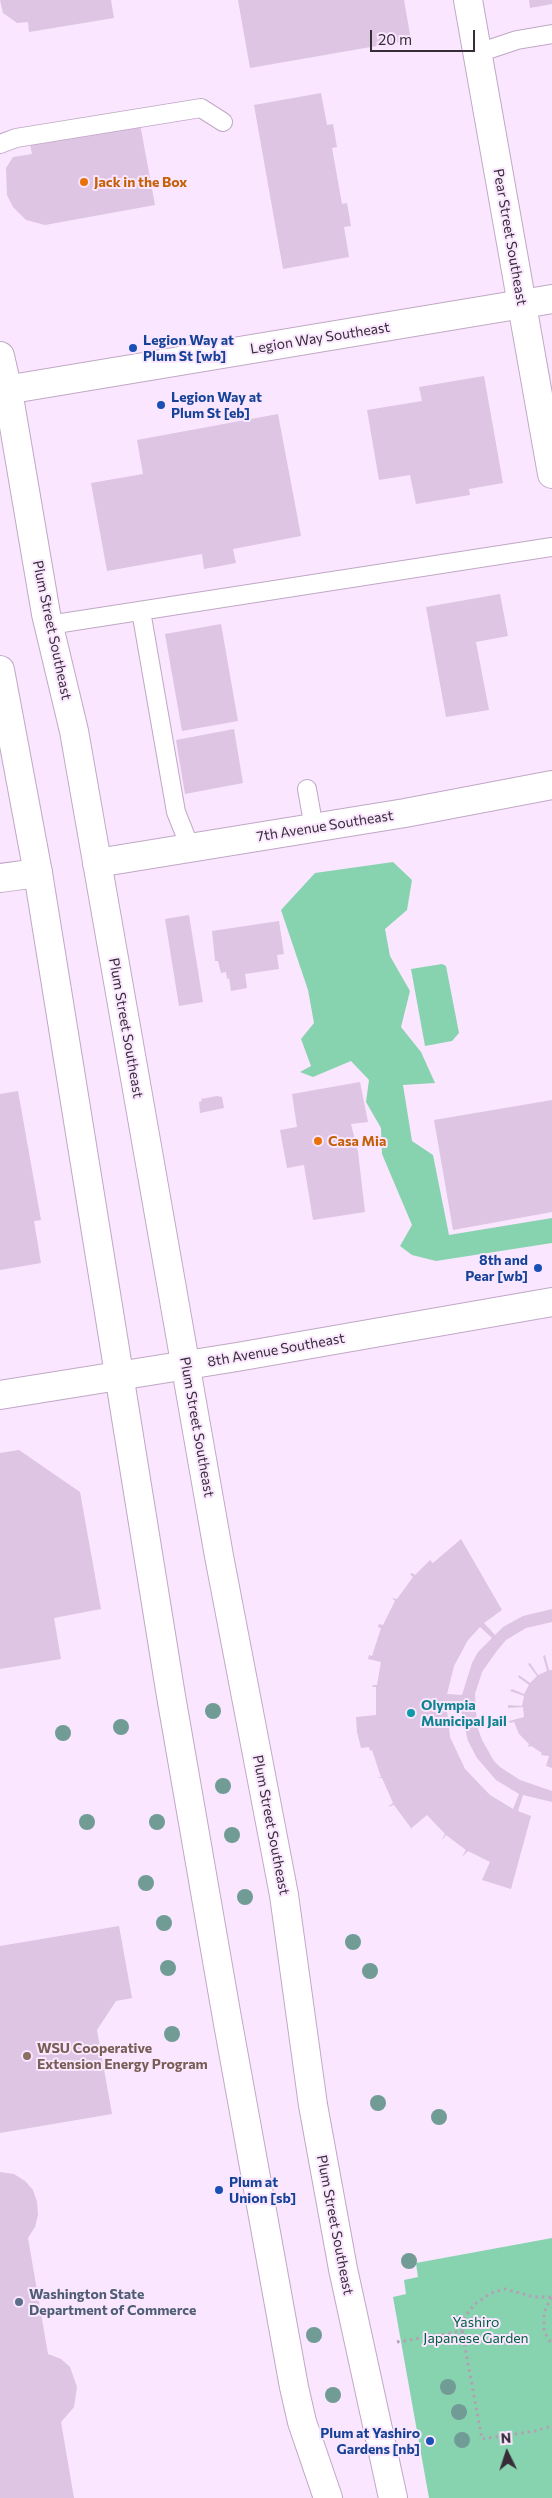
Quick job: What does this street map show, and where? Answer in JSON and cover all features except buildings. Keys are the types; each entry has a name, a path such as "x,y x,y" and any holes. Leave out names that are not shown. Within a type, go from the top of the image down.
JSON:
{"main road":[{"name":"Pear Street Southeast","path":"468,0 552,474"},
{"name":"Legion Way Southeast","path":"4,391 552,299"},
{"name":"Plum Street Southeast","path":"0,356 4,391 49,624 74,731 219,1556 284,1895 320,2143 343,2269 393,2498"},
{"path":"0,670 38,873 121,1375 172,1706 286,2344 302,2422 328,2498"},
{"name":"7th Avenue Southeast","path":"98,863 406,813 552,785"},
{"path":"0,878 38,873"},
{"name":"8th Avenue Southeast","path":"0,1395 552,1302"}],"lane":[{"path":"478,53 517,40 552,34"},
{"path":"0,144 16,138 201,108 223,122"},
{"path":"49,624 552,547"},
{"path":"141,610 176,812 190,847"},
{"path":"308,789 314,828"}],"path":[{"path":"552,2345 544,2331 544,2313 552,2297 534,2297 505,2289 492,2293 475,2304 462,2323 482,2439 552,2426"},
{"path":"397,2342 462,2331"}],"green space":[{"path":"393,862 412,880 407,910 385,929 390,956 410,991 401,1027 421,1052 435,1083 403,1085 412,1141 433,1155 449,1235 552,1218 552,1243 436,1261 412,1255 400,1246 412,1225 382,1154 381,1128 366,1102 369,1080 351,1061 313,1077 300,1072 311,1066 301,1039 314,1023 308,990 281,910 315,873"},
{"path":"442,964 446,966 459,1033 452,1041 425,1046 411,969"},
{"name":"Yashiro Japanese Garden","path":"552,2238 552,2498 429,2498 393,2297 406,2294 404,2280 418,2277 416,2263"}],"place":[{"name":"Jack in the Box","path":"84,182"},
{"name":"Legion Way at Plum St [wb]","path":"133,348"},
{"name":"Legion Way at Plum St [eb]","path":"161,405"},
{"name":"Casa Mia","path":"318,1141"},
{"name":"8th and Pear [wb]","path":"538,1268"},
{"name":"Olympia Municipal Jail","path":"411,1713"},
{"name":"WSU Cooperative Extension Energy Program","path":"27,2056"},
{"name":"Plum at Union [sb]","path":"219,2190"},
{"name":"Washington State Department of Commerce","path":"19,2302"},
{"name":"Plum at Yashiro Gardens [nb]","path":"430,2441"}]}
